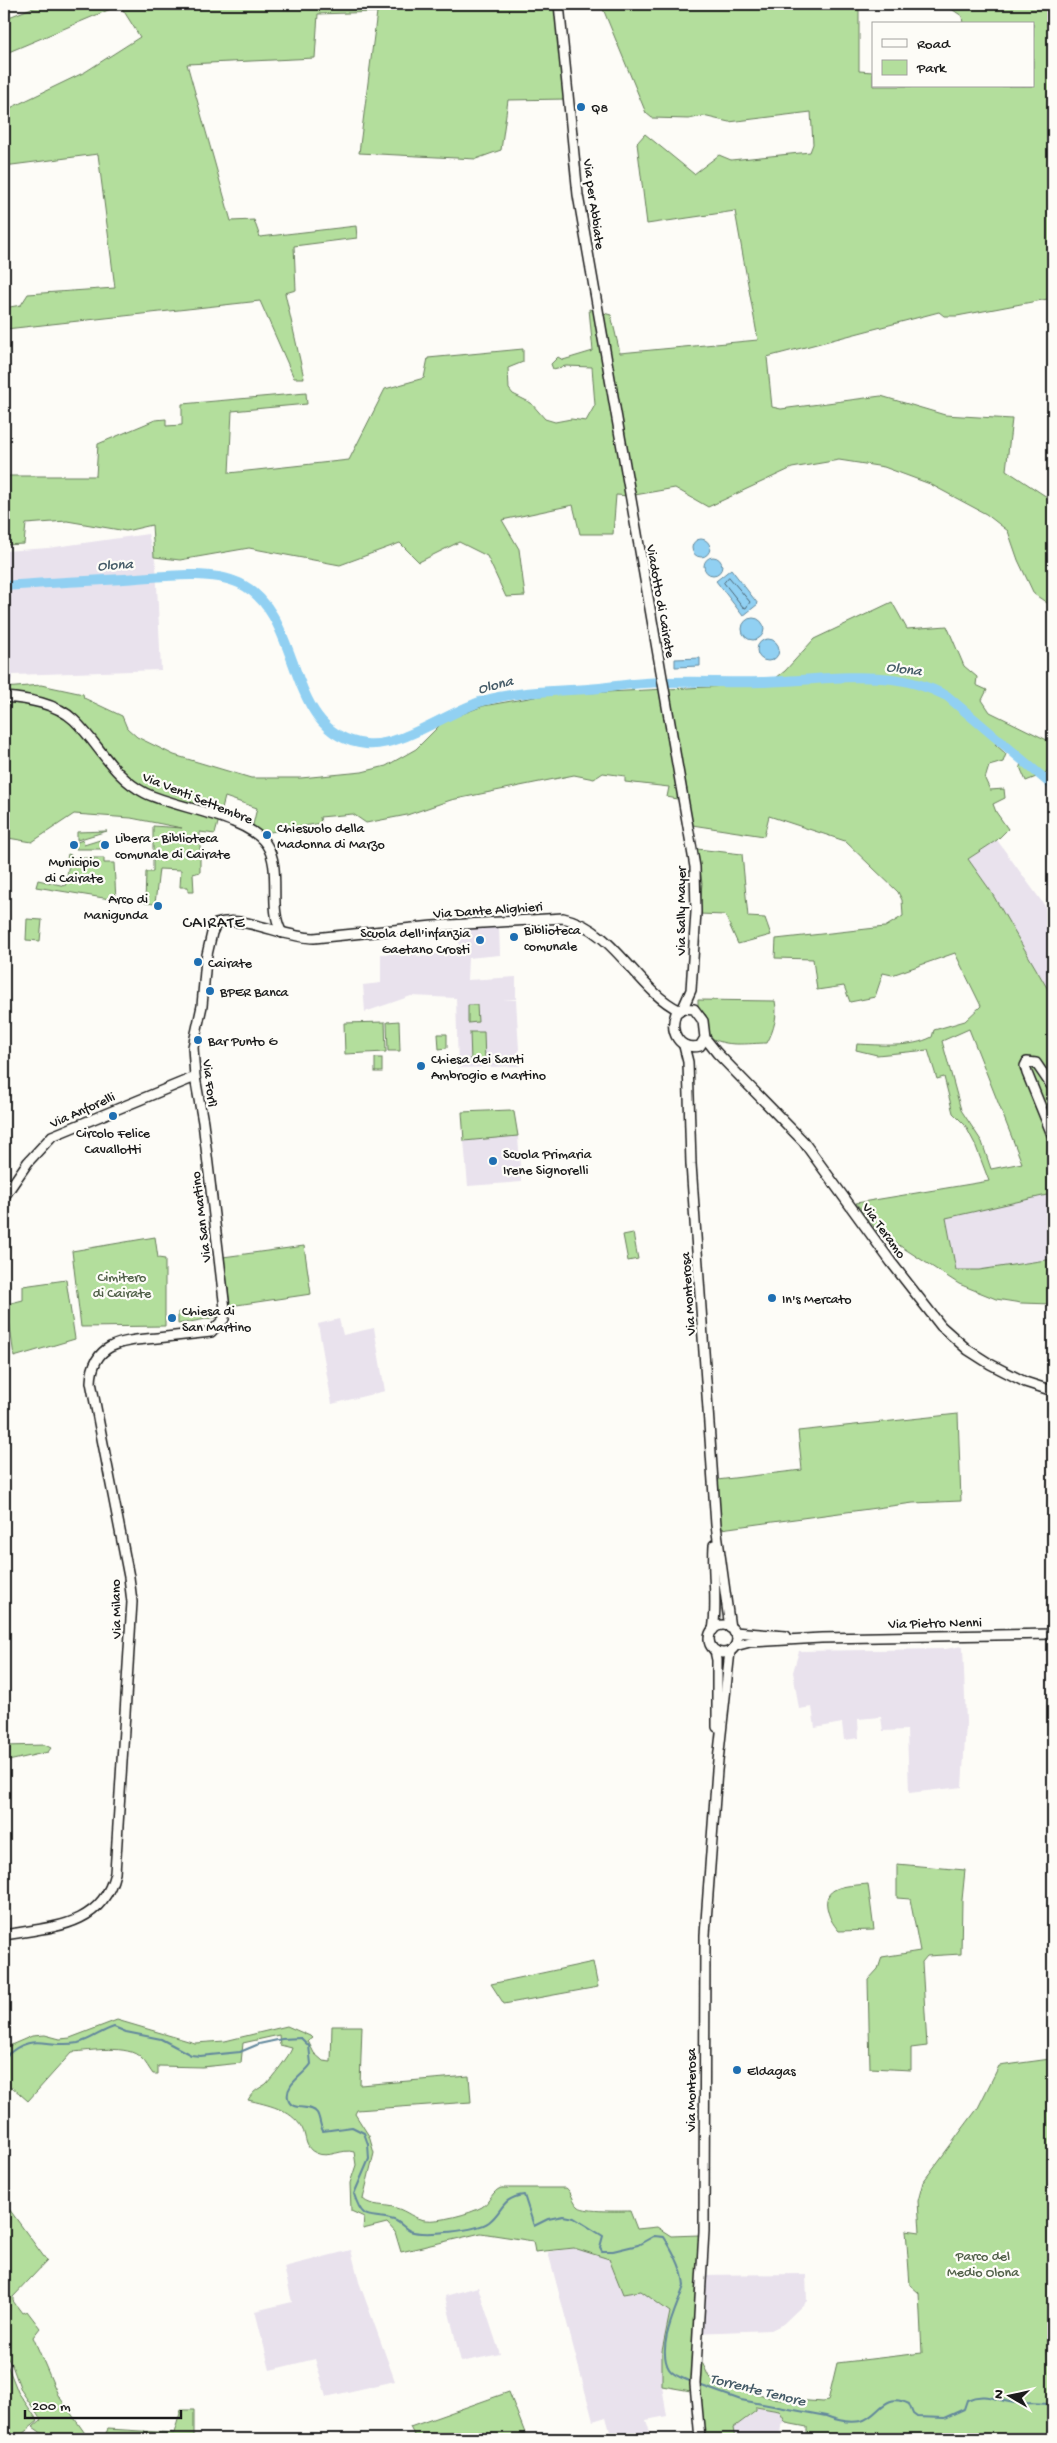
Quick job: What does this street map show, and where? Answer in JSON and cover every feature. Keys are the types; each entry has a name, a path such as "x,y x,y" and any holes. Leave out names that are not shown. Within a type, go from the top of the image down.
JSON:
{"main road":[{"name":"Via per Abbiate","path":"559,4 578,195 614,408"},
{"name":"Viadotto di Cairate","path":"614,408 684,800"},
{"name":"Via Venti Settembre","path":"4,697 42,703 70,717 111,767 133,786 146,794 230,822 261,839 272,859 277,919 282,932"},
{"name":"Via Sally Mayer","path":"684,800 696,882 694,1009"},
{"name":"Via Dante Alighieri","path":"230,922 282,932 295,938 314,938 433,926 563,918 581,923 606,942 665,1004 679,1012"},
{"path":"268,929 277,919"},
{"name":"Via Forlì","path":"202,1122 195,1077 193,1047 202,1006 206,959 212,932 216,924 230,922"},
{"name":"Via Sally Mayer","path":"679,1012 689,999 694,964"},
{"path":"694,1009 703,1022 695,1045 675,1031 679,1012 694,1009"},
{"name":"Via Teramo","path":"695,1045 717,1053 804,1141 891,1262 942,1326 968,1350 990,1364 1024,1382 1053,1391"},
{"name":"Via Monterosa","path":"695,1045 688,1062 690,1164 716,1525 732,1630"},
{"path":"1053,1088 1036,1063 1027,1062 1025,1066 1027,1073 1053,1137"},
{"name":"Via Anforelli","path":"4,1197 28,1162 52,1136 195,1077"},
{"name":"Via San Martino","path":"202,1122 225,1309"},
{"name":"Via Milano","path":"4,1935 79,1920 95,1909 107,1894 115,1873 132,1602 129,1577 91,1382 95,1364 102,1353 120,1342 211,1332 224,1319 225,1309"},
{"name":"Via Monterosa","path":"713,1630 715,1616 713,1576 716,1525"},
{"path":"724,1626 732,1630 736,1642 732,1649 725,1653 715,1651 709,1641 713,1630 724,1626"},
{"name":"Via Pietro Nenni","path":"732,1630 821,1638"},
{"name":"Via Pietro Nenni","path":"732,1649 750,1642 821,1638 1052,1634"},
{"name":"Via Monterosa","path":"700,2439 696,2411 695,2372 704,2231 705,1935 717,1770 732,1649"},
{"name":"Via Monterosa","path":"715,1651 717,1660 717,1770"}],"shaded area":[{"path":"148,534 156,564 161,670 13,675 10,684 4,685 4,551 48,548"},
{"path":"997,840 1053,917 1053,998 990,890 968,859"},
{"path":"499,926 500,955 468,958 467,980 516,977 516,999 503,1000 516,1000 520,1066 458,1068 456,998 411,996 365,1012 363,985 381,983 381,954 417,952 417,956 428,956 429,951 459,951 460,930"},
{"name":"Scuola Primaria Irene Signorelli","path":"518,1136 521,1182 468,1186 464,1141"},
{"path":"1047,1195 1053,1210 1053,1259 979,1270 956,1270 946,1218"},
{"path":"339,1319 343,1335 374,1328 385,1391 332,1404 318,1324"},
{"path":"963,1646 966,1723 962,1787 909,1793 907,1730 883,1731 881,1717 858,1719 859,1738 844,1740 842,1723 815,1728 812,1707 799,1709 793,1672 799,1651 945,1649"},
{"path":"574,2248 609,2259 623,2294 641,2291 670,2312 662,2351 662,2386 667,2416 646,2420 652,2439 612,2439 606,2417 593,2421 548,2252"},
{"path":"351,2250 359,2282 395,2381 326,2397 315,2359 270,2370 255,2311 292,2302 284,2267"},
{"path":"806,2274 807,2301 783,2324 771,2330 694,2333 697,2275"},
{"path":"478,2287 500,2354 461,2362 445,2296"},
{"path":"755,2407 779,2411 786,2423 782,2424 781,2438 735,2439 733,2428 756,2412"}],"green space":[{"path":"42,4 554,4 567,99 508,100 501,150 476,159 359,153 377,12 318,14 315,58 187,64 231,221 254,220 260,237 356,226 357,238 294,246 296,290 285,293 304,378 294,378 260,301 6,329 4,308 21,305 28,294 115,288 98,154 4,166 4,111 85,72 140,37 120,5 4,54 4,19"},
{"path":"601,4 859,4 859,71 872,72 872,88 1034,88 1034,22 963,22 962,16 944,4 1053,4 1053,298 957,316 944,316 939,312 767,357 772,407 781,409 881,396 945,415 1012,419 1006,470 1053,501 1053,607 1034,594 1018,560 1008,531 986,514 930,484 884,467 839,460 792,468 708,507 675,488 629,496 616,495 613,534 580,534 573,505 502,520 519,549 525,596 506,597 487,556 459,542 419,562 400,543 340,565 249,548 180,560 154,557 152,525 126,531 67,521 26,524 24,544 4,545 4,476 96,476 98,444 155,420 166,419 166,426 182,425 182,404 306,393 307,404 232,411 229,473 349,460 385,389 424,378 428,358 523,349 523,362 508,368 509,389 513,394 531,403 545,419 555,422 571,419 586,421 595,405 592,367 566,366 553,369 551,364 558,357 563,360 593,351 589,309 611,315 620,353 758,340 735,211 647,224 637,143 645,134 694,174 719,155 731,160 810,152 813,144 811,112 729,122 703,116 689,119 652,118 646,113"},
{"path":"8,346 4,476 4,347"},
{"path":"892,602 907,629 947,626 964,666 977,677 976,685 987,690 982,700 990,712 1053,743 1053,765 1044,774 1026,781 1020,767 1022,756 1009,744 995,744 1006,754 1003,762 989,766 985,779 990,790 1004,789 1005,798 993,804 996,812 1008,829 997,840 968,859 990,890 1053,998 1053,1210 1047,1195 946,1218 956,1270 979,1270 1053,1259 1053,1304 1021,1303 996,1299 959,1284 877,1231 856,1203 989,1181 975,1144 965,1125 953,1113 944,1077 937,1079 928,1050 877,1055 856,1050 857,1044 896,1045 924,1040 932,1037 934,1030 965,1021 981,1006 955,953 892,975 883,973 875,997 850,1002 844,986 817,990 813,959 775,958 776,939 885,927 903,916 902,900 898,892 845,841 769,816 764,836 692,825 687,801 667,797 669,787 625,782 625,776 603,773 594,779 574,775 451,800 407,815 366,823 353,814 320,817 321,823 259,834 252,829 257,808 225,797 215,834 200,832 200,872 193,874 194,892 188,892 188,887 180,887 181,870 159,869 155,904 145,903 146,872 153,872 153,826 182,828 131,818 74,814 32,842 8,838 4,871 4,688 41,685 83,694 84,698 122,716 127,728 137,737 174,755 251,778 301,778 362,772 386,766 416,749 444,721 483,706 546,695 768,684 785,671 814,639","holes":["969,1029 1022,1163 991,1169 982,1142 961,1110 942,1041"]},
{"path":"107,831 77,840 77,832"},
{"path":"83,840 84,845 100,840 102,849 76,849 77,842"},
{"path":"697,849 742,854 748,917 765,918 771,935 738,944 725,915 699,914 702,883"},
{"path":"68,854 71,855 71,858 104,858 104,863 114,863 116,900 36,887 38,880 65,886 69,864 66,863"},
{"path":"27,919 42,920 40,941 26,940"},
{"path":"698,1000 775,1001 775,1022 767,1043 745,1044 715,1040 709,1036 706,1015 698,1007"},
{"path":"468,1005 477,1005 478,1022 468,1023"},
{"path":"399,1021 400,1051 388,1051 387,1022"},
{"path":"385,1022 386,1052 345,1054 344,1023"},
{"path":"470,1032 484,1032 485,1062 471,1062"},
{"path":"438,1034 447,1034 447,1048 439,1049"},
{"path":"375,1058 382,1058 382,1072 375,1072"},
{"path":"510,1110 514,1112 518,1136 464,1141 462,1112"},
{"path":"633,1233 638,1259 628,1261 623,1235"},
{"name":"Cimitero di Cairate","path":"155,1237 158,1258 165,1259 165,1326 81,1327 72,1251"},
{"path":"304,1246 311,1294 230,1306 223,1257"},
{"path":"66,1280 75,1339 14,1357 7,1304 23,1300 23,1286"},
{"path":"219,1309 218,1317 178,1324 178,1312"},
{"path":"958,1414 961,1501 913,1503 721,1529 717,1480 802,1470 798,1431"},
{"path":"45,1745 51,1748 48,1752 4,1762 4,1746"},
{"path":"897,1864 965,1870 962,1900 961,1954 927,1956 922,1962 927,2046 911,2048 911,2070 870,2068 868,1980 878,1969 882,1957 920,1951 910,1899 897,1898"},
{"path":"868,1884 874,1930 839,1931 831,1920 828,1911 827,1899 829,1894 834,1890 847,1886"},
{"path":"593,1962 598,1987 504,2004 491,1984"},
{"path":"117,2020 195,2043 225,2041 287,2026 310,2036 312,2038 308,2041 314,2053 323,2061 331,2062 332,2026 362,2026 360,2085 469,2076 471,2102 357,2110 355,2114 369,2136 374,2153 363,2199 366,2202 400,2209 421,2219 438,2220 477,2210 485,2205 495,2192 501,2188 566,2188 577,2205 583,2209 630,2211 637,2229 657,2227 671,2236 699,2235 691,2391 662,2386 662,2351 670,2312 641,2291 623,2294 609,2259 574,2248 535,2252 533,2241 481,2233 401,2252 395,2232 387,2223 363,2229 364,2217 351,2211 350,2183 356,2165 354,2152 345,2151 326,2155 316,2153 309,2148 304,2131 292,2116 278,2109 248,2100 268,2082 291,2051 292,2048 280,2045 279,2035 243,2043 241,2063 202,2067 158,2066 158,2074 153,2074 141,2058 128,2051 108,2049 72,2052 28,2101 12,2087 4,2098 4,2048 32,2036 45,2035 60,2039 70,2038"},
{"name":"Parco del Medio Olona","path":"1053,2053 1053,2439 992,2439 980,2436 966,2439 807,2439 807,2427 786,2423 779,2411 756,2407 756,2411 733,2428 735,2439 704,2439 699,2410 699,2356 709,2377 771,2398 822,2402 828,2401 837,2363 922,2353 919,2293 910,2285 906,2230 920,2232 918,2201 923,2182 978,2108 999,2066 1050,2059"},
{"path":"4,2202 47,2261 13,2297 13,2301 22,2313 27,2311 40,2328 33,2337 58,2395 89,2439 50,2439 33,2427 41,2420 21,2390 4,2351"},
{"path":"4,2357 18,2392 38,2421 16,2439 4,2439"},
{"path":"509,2392 525,2433 510,2439 416,2439 410,2427"},
{"path":"181,2410 194,2410 194,2439 99,2439 104,2437 108,2429 174,2433"}],"water":[{"path":"701,539 707,542 710,548 707,554 701,557 695,554 692,548 695,542"},
{"path":"713,557 719,560 722,566 719,572 713,575 707,572 704,566 707,560"},
{"path":"731,569 758,604 743,616 716,581"},
{"path":"749,618 757,618 764,625 764,633 757,640 749,640 742,633 742,625"},
{"path":"768,639 776,642 779,650 776,658 768,661 760,658 757,650 760,642"},
{"path":"700,658 700,666 675,667 675,659"}],"waterway":[{"name":"Olona","path":"4,586 183,575 213,576 239,583 260,598 275,620 307,697 320,719 339,736 366,744 380,744 394,740 483,701 522,693 660,682 761,682 844,677 876,678 913,683 947,696 1053,786"},
{"name":"Torrente Tenore","path":"4,2058 23,2045 40,2042 57,2044 78,2043 114,2027 126,2032 161,2039 191,2055 200,2056 240,2052 259,2044 282,2039 301,2038 309,2046 311,2064 289,2088 288,2098 290,2103 296,2107 314,2110 318,2115 323,2131 352,2127 364,2133 368,2144 369,2159 354,2194 361,2210 365,2214 394,2220 410,2231 427,2233 450,2232 483,2225 494,2218 511,2199 524,2195 534,2226 548,2219 563,2216 574,2218 603,2236 600,2247 602,2251 613,2251 638,2245 654,2236 664,2237 680,2267 684,2286 666,2339 666,2360 673,2374 692,2382"},
{"name":"Torrente Tenore","path":"699,2385 741,2400 852,2422 867,2418 887,2402 893,2400 909,2404 913,2414 917,2417 944,2418 964,2409 967,2400 980,2397 1010,2402 1053,2405"}],"place":[{"name":"Q8","path":"581,107"},
{"name":"Chiesuolo della Madonna di Marzo","path":"267,835"},
{"name":"Municipio di Cairate","path":"74,845"},
{"name":"Libera - Biblioteca comunale di Cairate","path":"105,845"},
{"name":"Arco di Manigunda","path":"158,906"},
{"name":"Biblioteca comunale","path":"514,937"},
{"name":"Scuola dell'infanzia Gaetano Crosti","path":"480,940"},
{"name":"Cairate","path":"198,962"},
{"name":"BPER Banca","path":"210,991"},
{"name":"Bar Punto G","path":"198,1040"},
{"name":"Chiesa dei Santi Ambrogio e Martino","path":"421,1066"},
{"name":"Circolo Felice Cavallotti","path":"113,1116"},
{"name":"Scuola Primaria Irene Signorelli","path":"493,1161"},
{"name":"In's Mercato","path":"772,1298"},
{"name":"Chiesa di San Martino","path":"172,1318"},
{"name":"Eldagas","path":"737,2070"}],"district":[{"name":"CAIRATE","path":"214,921"}]}
